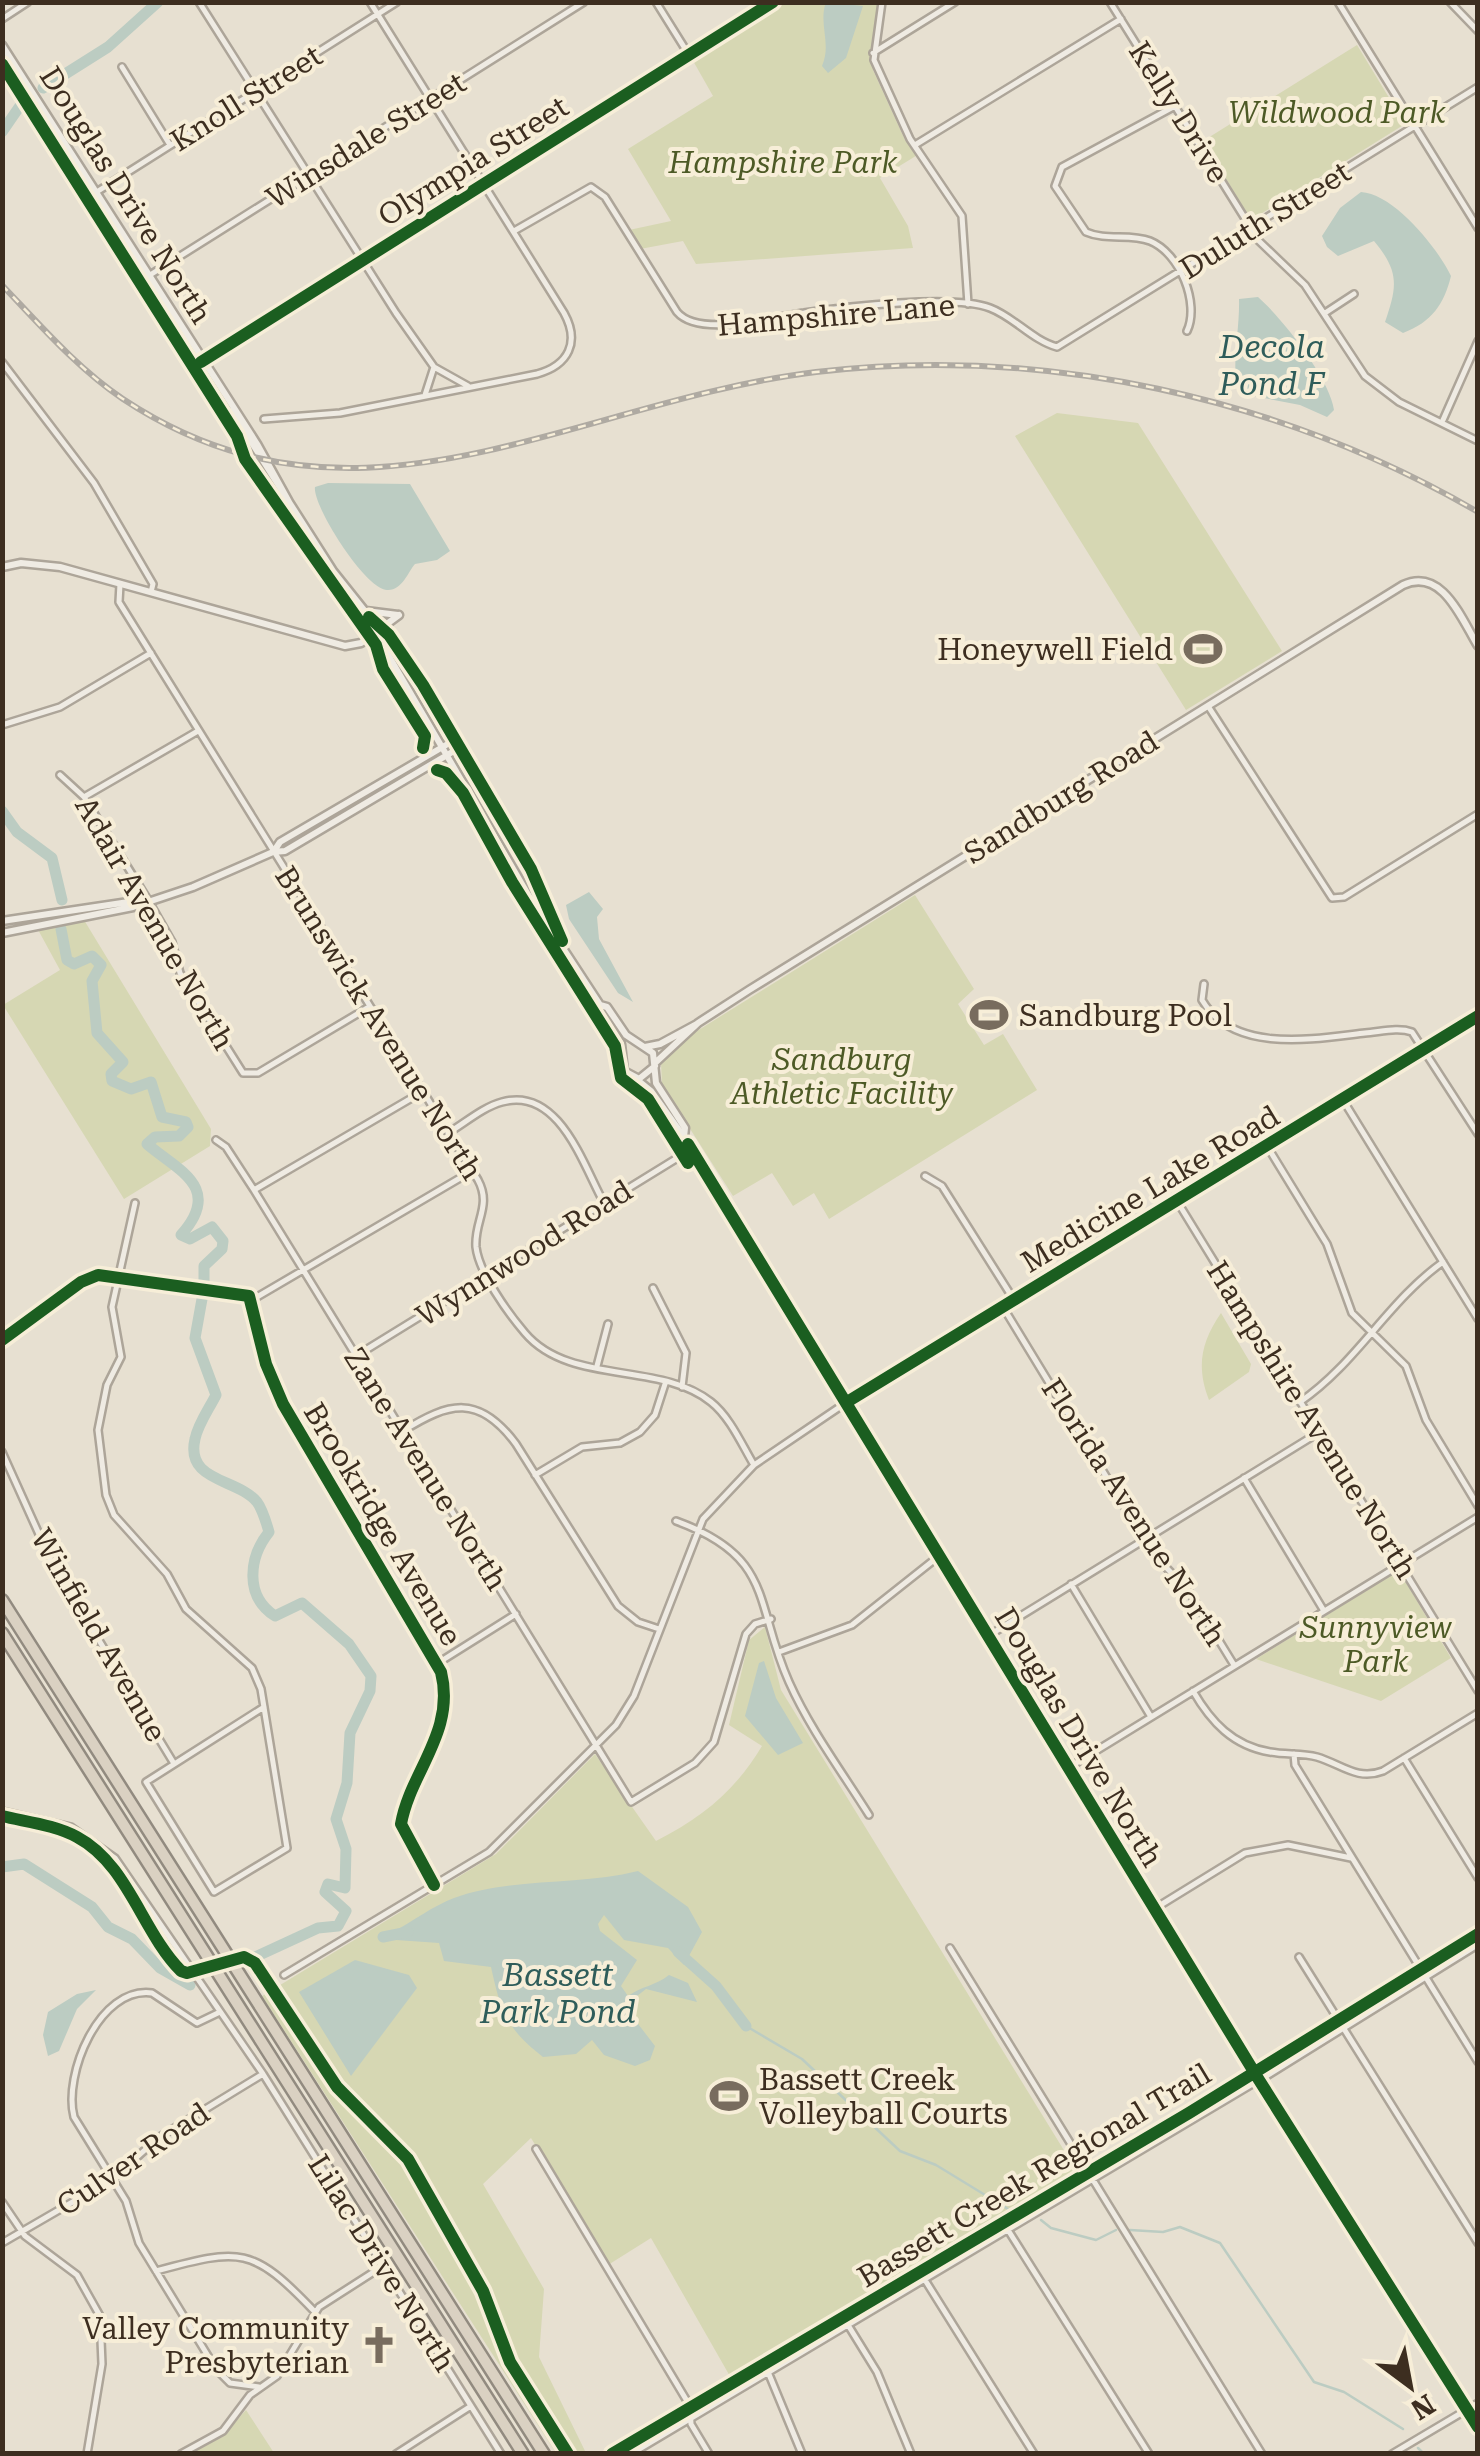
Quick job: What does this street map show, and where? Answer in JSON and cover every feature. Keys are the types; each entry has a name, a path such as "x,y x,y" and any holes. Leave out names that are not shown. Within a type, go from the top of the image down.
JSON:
{"highway":[{"path":"2,1600 544,2454"},
{"path":"2,1633 523,2454"}],"street":[{"path":"2,19 28,2"},
{"path":"210,2 201,5 362,261 434,367 469,387"},
{"path":"264,419 340,413 551,370 570,350 570,322 370,2"},
{"name":"Knoll Street","path":"95,193 397,2"},
{"name":"Winsdale Street","path":"148,276 584,2"},
{"path":"656,2 689,54"},
{"name":"Olympia Street","path":"201,362 772,2"},
{"path":"882,2 873,53 915,145 962,216 968,304"},
{"path":"873,53 956,2"},
{"name":"Kelly Drive","path":"1110,2 1251,228 1325,313 1374,386 1478,442"},
{"path":"1338,2 1478,228"},
{"path":"1450,2 1478,32"},
{"path":"915,145 1120,19"},
{"name":"Douglas Drive North","path":"2,45 279,492 362,608 399,648 536,878 563,946"},
{"path":"122,68 170,145"},
{"name":"Duluth Street","path":"1051,346 1062,346 1478,87"},
{"path":"1175,106 1062,167 1055,179 1057,192 1086,232 1155,243 1179,273 1193,306 1186,331"},
{"name":"Hampshire Lane","path":"514,231 591,187 600,192 677,312 696,325 818,311 968,304 999,312 1051,346"},
{"path":"1325,313 1354,294"},
{"path":"1442,420 1478,341"},
{"path":"2,362 94,483 154,584 151,592"},
{"path":"425,395 434,367"},
{"path":"2,567 45,564 345,646 380,630 399,615 378,615 362,608"},
{"name":"Sandburg Road","path":"643,1046 660,1044 698,1023 1403,585 1427,581 1444,592 1478,646"},
{"name":"Brunswick Avenue North","path":"120,584 119,602 472,1171 485,1197 476,1248 519,1325 538,1345 597,1366 682,1387 717,1407 754,1465"},
{"name":"Douglas Drive North","path":"380,630 380,641 530,898 600,1005 643,1046 655,1065 656,1083 684,1128 684,1136"},
{"path":"2,725 60,708 151,652"},
{"path":"1208,706 1332,898 1344,897 1478,814"},
{"path":"84,797 199,730"},
{"path":"273,852 280,842 443,746 457,744"},
{"path":"2,933 118,911 193,887 296,846 448,755 457,744"},
{"name":"Adair Avenue North","path":"60,775 84,797 148,900 172,942 180,972 240,1069 248,1074 258,1073 370,1006"},
{"path":"2,921 148,900"},
{"path":"1204,984 1202,1000 1214,1017 1250,1034 1304,1040 1406,1030 1425,1049 1478,1134"},
{"name":"Douglas Drive North","path":"600,1005 599,1012 621,1044 624,1071 650,1091 684,1136 1259,2080 1478,2427"},
{"name":"Medicine Lake Road","path":"284,1975 490,1852 596,1745 634,1696 697,1528 722,1494 754,1465 847,1402 1478,1016"},
{"name":"Sandburg Road","path":"655,1065 698,1023"},
{"path":"622,1058 628,1050 643,1046"},
{"path":"634,1078 647,1076 655,1065"},
{"path":"254,1190 422,1092"},
{"path":"1342,1100 1478,1319"},
{"path":"448,1133 502,1102 536,1104 553,1113 604,1203"},
{"name":"Zane Avenue North","path":"216,1140 226,1147 254,1190 631,1802 706,1753 720,1729 746,1634 756,1624 771,1619"},
{"path":"1267,1146 1327,1244 1352,1313 1406,1366 1426,1420 1478,1506"},
{"name":"Wynnwood Road","path":"356,1356 692,1149"},
{"path":"2,1340 89,1277 118,1277 257,1298 472,1171"},
{"path":"925,1176 942,1186 1014,1300"},
{"name":"Hampshire Avenue North","path":"1177,1201 1478,1691"},
{"path":"134,1203 112,1321 121,1357 107,1385 98,1430 109,1505 152,1554 196,1621 252,1668 264,1707 287,1848 214,1892 146,1782 264,1707"},
{"path":"1300,1402 1330,1381 1417,1282 1443,1262"},
{"path":"653,1288 684,1348 687,1361 682,1387"},
{"name":"Brookridge Avenue","path":"249,1296 266,1364 283,1404 438,1663 444,1683 443,1706 429,1761 400,1824 434,1885"},
{"name":"Florida Avenue North","path":"1003,1307 1144,1539 1161,1564 1188,1590 1234,1666"},
{"path":"597,1366 608,1324"},
{"path":"534,1475 582,1447 620,1443 640,1432 654,1415 665,1383"},
{"path":"402,1431 443,1407 470,1409 507,1432 618,1606 638,1622 659,1629"},
{"path":"988,1636 1318,1432"},
{"name":"Winfield Avenue","path":"2,1452 52,1562 174,1762"},
{"path":"1244,1478 1324,1611"},
{"path":"1068,1768 1478,1517"},
{"path":"676,1520 722,1543 748,1569 771,1619 796,1696 868,1816"},
{"path":"779,1652 852,1625 939,1556"},
{"path":"1070,1584 1151,1717"},
{"path":"438,1663 516,1614"},
{"name":"Florida Avenue North","path":"1193,1692 1210,1718 1238,1741 1320,1758 1365,1776 1404,1758 1478,1713"},
{"path":"1294,1754 1295,1765 1478,2062"},
{"path":"1404,1758 1478,1878"},
{"name":"Lilac Drive North","path":"2,1811 71,1827 101,1844 263,2074 501,2454"},
{"path":"1154,1909 1244,1853 1261,1848 1304,1846 1352,1858"},
{"path":"631,2454 1259,2080 1478,1944"},
{"path":"950,1948 1262,2454"},
{"path":"1299,1957 1478,2244"},
{"path":"220,2012 197,2024 152,1993 126,1997 102,2016 90,2032 71,2104 156,2271 222,2377 239,2387 259,2388"},
{"name":"Culver Road","path":"2,2243 112,2178 158,2138 263,2074"},
{"path":"536,2149 693,2416 691,2424 709,2454"},
{"path":"2,2202 22,2232 77,2275 100,2316 102,2364 87,2454"},
{"path":"1008,2230 1149,2454"},
{"path":"156,2271 210,2256 241,2256 282,2276 315,2312"},
{"path":"181,2454 223,2431 259,2388 284,2368 315,2312 383,2266"},
{"path":"925,2280 1034,2454"},
{"path":"848,2325 877,2372 911,2454"},
{"path":"768,2372 802,2454"},
{"path":"1392,2454 1478,2403"},
{"path":"396,2454 472,2406"}],"green space":[{"name":"Hampshire Park","path":"782,3 878,3 873,70 905,140 919,154 880,178 908,226 913,248 696,264 683,241 640,249 629,230 671,221 628,149 713,96 692,59"},
{"name":"Wildwood Park","path":"1357,45 1405,124 1251,220 1203,141"},
{"path":"1057,413 1138,423 1282,651 1186,710 1015,436"},
{"name":"Sandburg Athletic Facility","path":"915,895 974,989 958,1004 984,1045 1003,1034 1037,1090 829,1219 814,1193 793,1206 772,1173 733,1196 662,1085 661,1063 689,1036"},
{"path":"84,920 211,1129 210,1146 124,1199 3,1005 60,970 36,926"},
{"path":"1221,1313 1251,1364 1249,1372 1209,1400 1203,1355"},
{"name":"Sunnyview Park","path":"1395,1573 1402,1576 1451,1658 1381,1701 1256,1659"},
{"path":"765,1627 781,1690 1081,2178 735,2385 651,2238 608,2265 531,2138 483,2184 544,2289 539,2357 586,2453 556,2453 262,1996 496,1854 595,1754 656,1841 703,1812 729,1790 762,1746 729,1725 749,1640"},
{"path":"246,2410 274,2453 191,2453 222,2437"}],"water":[{"path":"826,2 863,6 846,58 828,73 822,66"},
{"path":"1361,192 1387,202 1413,224 1451,276 1435,311 1403,333 1385,322 1394,280 1374,241 1338,256 1322,236 1340,208"},
{"name":"Decola Pond F","path":"1258,297 1315,366 1331,397 1334,410 1327,417 1300,405 1238,393 1235,371 1239,299"},
{"path":"328,483 410,484 450,551 437,560 415,564 397,587 387,590 377,586 354,562 322,511 315,487"},
{"path":"589,892 603,909 597,917 599,939 633,1002 618,993 569,919 566,905"},
{"path":"764,1661 776,1698 803,1743 778,1755 745,1716 759,1663"},
{"name":"Bassett Park Pond","path":"638,1871 688,1907 702,1932 684,1965 668,1948 624,1940 604,1915 598,1924 600,1931 637,1960 621,1986 628,1996 669,1975 688,1983 697,2002 646,1989 637,1996 632,2016 655,2046 650,2060 635,2066 604,2055 592,2040 576,2054 543,2057 507,2018 491,1967 444,1961 439,1943 396,1940 393,1932 446,1901 476,1891"},
{"path":"355,1960 409,1975 417,1988 351,2076 299,1992"},
{"path":"96,1990 77,2009 59,2051 48,2056 43,2035 48,2012 77,1994"}],"waterway":[{"path":"43,88 108,47 158,2"},
{"path":"2,132 22,103"},
{"path":"2,811 17,832 52,858 62,900"},
{"path":"61,929 67,960 74,964 92,956 101,965 92,981 97,1033 123,1062 111,1074 112,1081 131,1089 151,1082 162,1117 186,1122 188,1127 179,1136 155,1137 147,1144 182,1172 197,1192 193,1218 181,1235 190,1239 212,1227 223,1241 222,1249 204,1266 204,1284"},
{"path":"202,1299 195,1338 216,1395 196,1433 194,1453 205,1472 248,1494 261,1509 269,1532 254,1564 258,1598 275,1616 302,1603 349,1644 371,1676 370,1691 350,1733 347,1783 336,1819 346,1849 345,1888 328,1884 325,1892 346,1911 338,1926 318,1928 255,1957"},
{"path":"2,1867 24,1864 92,1907 108,1927 132,1939 160,1968 190,1985"},
{"path":"383,1937 408,1932"},
{"path":"678,1952 716,1986 746,2026"},
{"path":"746,2026 802,2059 900,2151 936,2165 1008,2209"},
{"path":"1041,2220 1051,2228 1096,2240 1116,2230"},
{"path":"1130,2230 1163,2232 1180,2227 1220,2243 1314,2382 1344,2392 1403,2429"},
{"path":"1418,2448 1424,2454"}],"railway":[{"path":"2,285 75,360 123,399 210,444 296,465 381,467 466,455 726,388 816,372 901,366 987,366 1073,374 1158,389 1241,410 1323,438 1402,472 1478,512"}],"cycle path":[{"path":"201,362 773,2"},
{"path":"2,64 237,436 245,459 376,645 383,669 425,736 423,748"},
{"path":"369,617 389,635 423,685 531,869 562,941"},
{"path":"437,770 446,773 463,793 512,882 615,1046 621,1078 648,1099 688,1163"},
{"path":"847,1402 1478,1016"},
{"path":"688,1144 1259,2080 1478,2427"},
{"path":"2,1340 81,1282 98,1275 249,1296 266,1364 283,1404 441,1672 442,1714 401,1824 434,1885"},
{"path":"2,1816 60,1830 95,1849 122,1881 155,1937 181,1971 187,1973 244,1957 255,1963 337,2087 408,2159 483,2291 510,2362 568,2454"},
{"name":"Bassett Creek Regional Trail","path":"612,2454 1189,2113 1478,1934"}],"place":[{"name":"Honeywell Field","path":"1203,649"},
{"name":"Sandburg Pool","path":"989,1015"},
{"name":"Bassett Creek Volleyball Courts","path":"729,2096"},
{"name":"Valley Community Presbyterian","path":"379,2345"}]}
